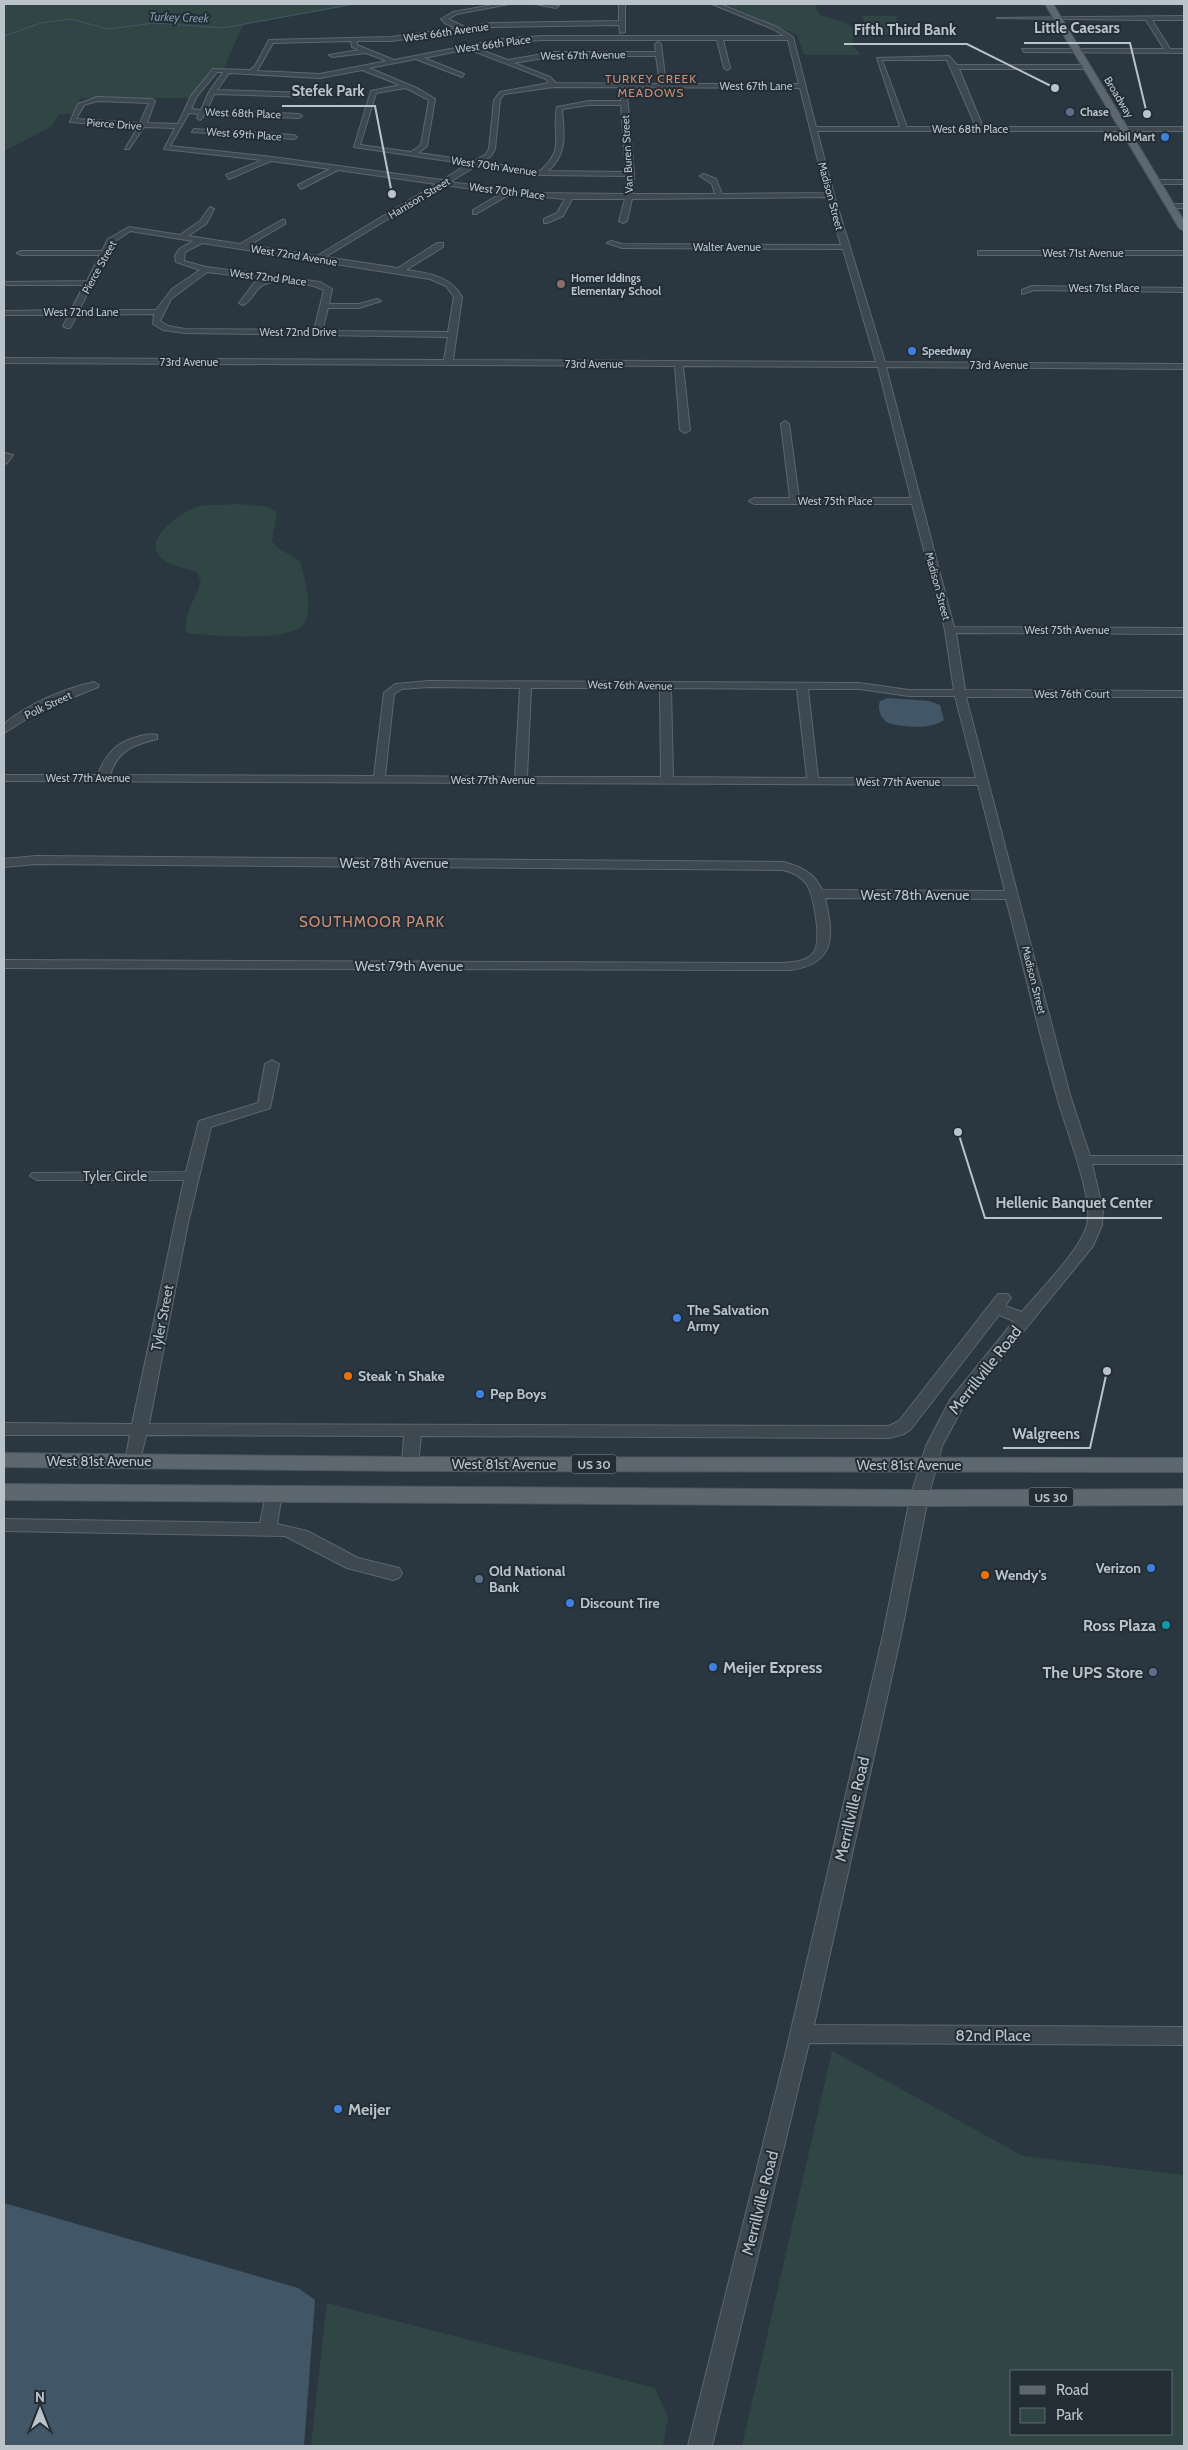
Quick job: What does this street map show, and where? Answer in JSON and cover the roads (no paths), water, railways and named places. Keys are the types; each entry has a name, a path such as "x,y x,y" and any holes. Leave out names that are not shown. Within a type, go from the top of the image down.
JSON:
{"main road":[{"name":"Broadway","path":"1049,4 1184,228"},
{"name":"West 81st Avenue","path":"4,1460 410,1464 1184,1465"},
{"name":"US 30","path":"4,1492 919,1498 1184,1497"}],"street":[{"path":"465,29 448,23 444,19 455,13 506,4"},
{"path":"538,4 556,6"},
{"path":"622,4 620,23 622,38"},
{"path":"715,4 770,26 791,38"},
{"path":"1000,18 1184,18"},
{"path":"1148,18 1168,51"},
{"name":"West 66th Avenue","path":"251,72 258,67 271,41 406,38 465,29 530,23 620,23"},
{"path":"658,38 658,54 663,85"},
{"path":"720,38 727,68"},
{"name":"West 66th Place","path":"228,70 320,76 514,39 791,38"},
{"name":"Madison Street","path":"791,38 830,195 881,364 950,630 960,693 1063,1095 1084,1160 1096,1218"},
{"path":"354,40 354,46 394,61"},
{"path":"468,47 548,78 554,85"},
{"path":"1024,50 1184,51"},
{"path":"332,55 367,51"},
{"name":"West 67th Avenue","path":"509,62 555,54 597,58 658,54"},
{"path":"416,57 462,75"},
{"path":"904,129 879,59 881,58 949,58 955,67 980,129"},
{"path":"360,67 407,86 432,99 424,146 411,154"},
{"path":"955,67 1087,67"},
{"path":"228,70 212,92 189,140 166,148 180,126 194,96 212,71 228,70"},
{"name":"West 67th Lane","path":"502,93 530,87 554,85 802,86"},
{"name":"Van Buren Street","path":"623,220 628,212 630,174 624,85"},
{"name":"West 70th Avenue","path":"407,86 372,92 356,146 541,172 630,174"},
{"path":"212,92 307,95"},
{"name":"Harrison Street","path":"317,258 489,155 492,148 497,100 502,93"},
{"path":"795,96 804,96"},
{"name":"Pierce Drive","path":"142,126 154,103 146,99 86,101 72,119 112,125 142,126 180,126"},
{"path":"541,172 553,165 560,154 560,108 589,103 624,103"},
{"name":"West 68th Place","path":"187,111 299,116"},
{"path":"128,148 142,126"},
{"name":"West 68th Place","path":"814,129 1184,129"},
{"name":"West 69th Place","path":"189,140 294,137"},
{"name":"West 70th Place","path":"189,140 272,159 509,192 570,197 830,195"},
{"path":"229,177 272,159"},
{"path":"301,187 337,168"},
{"path":"704,176 712,179 717,184 719,196"},
{"path":"1156,182 1184,182"},
{"path":"476,212 509,192"},
{"path":"547,221 560,214 570,197"},
{"path":"1171,206 1184,206"},
{"path":"182,237 203,222 210,208"},
{"path":"242,246 282,222"},
{"name":"West 72nd Avenue","path":"129,229 398,271 438,280 449,284 456,290 458,297 451,334"},
{"name":"Pierce Street","path":"67,326 111,241 129,229"},
{"path":"201,240 182,251 179,256 180,262 206,269"},
{"name":"Walter Avenue","path":"610,242 622,246 845,247"},
{"path":"398,271 440,245"},
{"path":"21,253 105,253"},
{"name":"West 71st Avenue","path":"981,253 1184,253"},
{"path":"158,312 166,298 206,269"},
{"name":"West 72nd Place","path":"206,269 317,284 328,289 326,306"},
{"path":"243,303 257,286 271,278"},
{"path":"7,283 89,283"},
{"name":"West 71st Place","path":"1025,292 1032,288 1184,290"},
{"path":"318,332 326,306 359,306 377,301"},
{"name":"West 72nd Lane","path":"4,313 158,312"},
{"name":"West 72nd Drive","path":"158,312 156,322 166,328 185,331 451,334"},
{"path":"448,363 451,334"},
{"name":"73rd Avenue","path":"4,361 1184,366"},
{"path":"679,364 685,430"},
{"path":"786,424 795,501"},
{"name":"West 75th Place","path":"754,501 915,501"},
{"name":"West 75th Avenue","path":"950,630 1184,631"},
{"path":"521,780 526,684"},
{"name":"West 76th Avenue","path":"379,780 388,693 399,686 526,684 859,686 910,692 960,693"},
{"path":"665,685 667,781"},
{"name":"Polk Street","path":"4,730 26,714 48,703 94,686"},
{"path":"802,686 813,782"},
{"name":"West 76th Court","path":"960,693 1184,694"},
{"path":"103,778 111,757 120,747 133,740 153,737"},
{"name":"West 77th Avenue","path":"4,778 983,782"},
{"name":"West 78th Avenue","path":"4,863 36,860 784,866 807,874 818,894 1012,895"},
{"name":"West 79th Avenue","path":"4,964 791,967 814,960 823,950 824,942 818,894"},
{"name":"Tyler Street","path":"134,1461 181,1223 204,1124 265,1104 272,1064"},
{"path":"1084,1160 1184,1160"},
{"name":"Tyler Circle","path":"37,1176 193,1176"},
{"name":"Merrillville Road","path":"700,2446 801,2034 890,1644 927,1466 941,1429 958,1400 1085,1246 1093,1233 1096,1218"},
{"path":"4,1429 413,1432 889,1432 898,1430 905,1424 999,1302 1025,1320"},
{"path":"410,1464 413,1432"},
{"path":"268,1528 273,1494"},
{"path":"4,1525 268,1528 301,1535 341,1558 393,1574"},
{"name":"82nd Place","path":"801,2034 1184,2036"}],"water":[{"path":"888,698 929,701 940,705 944,720 924,726 902,726 888,723 883,719 879,708 880,701"},
{"path":"4,2203 298,2288 315,2300 304,2446 4,2446"}],"waterway":[{"name":"Turkey Creek","path":"4,36 41,23 71,19 108,29 154,23 223,28 354,4"}],"place":[{"name":"Fifth Third Bank","path":"1055,88"},
{"name":"Chase","path":"1070,112"},
{"name":"Little Caesars","path":"1147,114"},
{"name":"Mobil Mart","path":"1165,137"},
{"name":"Stefek Park","path":"392,194"},
{"name":"Homer Iddings Elementary School","path":"561,284"},
{"name":"Speedway","path":"912,351"},
{"name":"Hellenic Banquet Center","path":"958,1132"},
{"name":"The Salvation Army","path":"677,1318"},
{"name":"Walgreens","path":"1107,1371"},
{"name":"Steak 'n Shake","path":"348,1376"},
{"name":"Pep Boys","path":"480,1394"},
{"name":"Verizon","path":"1151,1568"},
{"name":"Wendy's","path":"985,1575"},
{"name":"Old National Bank","path":"479,1579"},
{"name":"Discount Tire","path":"570,1603"},
{"name":"Ross Plaza","path":"1166,1625"},
{"name":"Meijer Express","path":"713,1667"},
{"name":"The UPS Store","path":"1153,1672"},
{"name":"Meijer","path":"338,2109"}],"district":[{"name":"TURKEY CREEK MEADOWS","path":"651,85"},
{"name":"SOUTHMOOR PARK","path":"372,922"}]}
